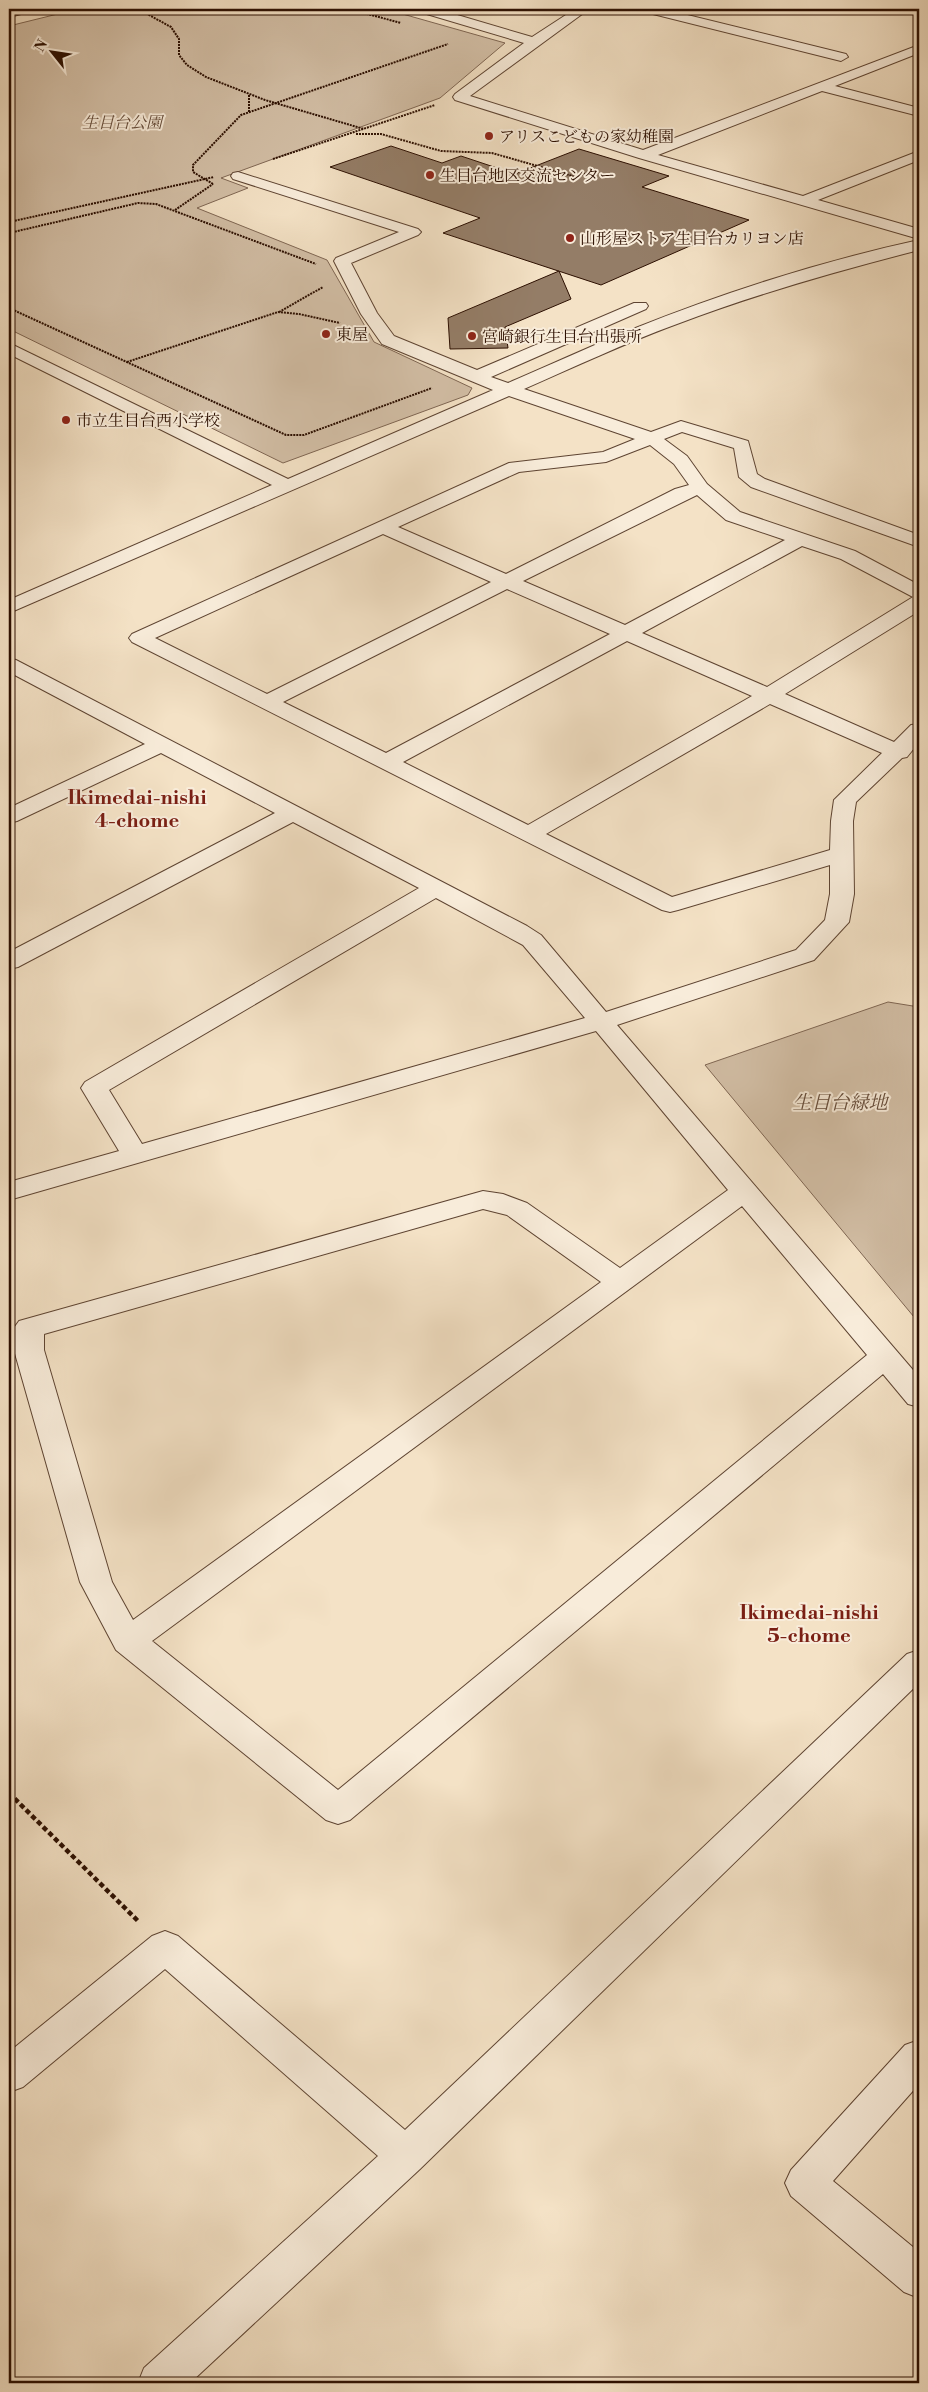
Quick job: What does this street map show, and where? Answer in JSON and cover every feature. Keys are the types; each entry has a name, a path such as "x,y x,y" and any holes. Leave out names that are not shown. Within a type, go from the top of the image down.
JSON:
{"street":[{"path":"9,13 26,9"},
{"path":"424,9 534,42"},
{"path":"460,97 534,42 583,9"},
{"path":"648,9 841,57"},
{"path":"641,154 823,87 919,49"},
{"path":"823,87 919,112"},
{"path":"460,97 641,154 919,234"},
{"path":"806,200 919,155"},
{"path":"230,175 413,232 342,261 369,314 388,340 509,390 651,438 682,460 700,488 733,516 848,555 919,593"},
{"path":"9,607 286,484 690,313 843,264 919,245"},
{"path":"476,377 640,306"},
{"path":"9,348 286,484"},
{"path":"842,854 670,905 139,638 515,467 606,457 681,426 742,445 748,477 758,483 918,540"},
{"path":"267,702 682,493 700,488"},
{"path":"384,528 899,752"},
{"path":"386,762 801,538"},
{"path":"529,834 769,695 919,602"},
{"path":"9,664 532,940 919,1397"},
{"path":"9,688 34,677"},
{"path":"9,1191 600,1022 805,955 836,922 842,894 842,821 845,800 899,752 919,730"},
{"path":"9,816 162,744"},
{"path":"9,962 292,814"},
{"path":"135,1155 94,1088 436,888"},
{"path":"128,1641 745,1192"},
{"path":"621,1282 517,1209 503,1203 483,1200 30,1328 29,1350 96,1582 128,1641 338,1810 885,1356"},
{"path":"159,2383 406,2156 919,1662"},
{"path":"9,2075 165,1947 406,2156"},
{"path":"919,2057 805,2183 919,2278"}],"path":[{"path":"138,9 171,27 179,39 179,55 187,65 206,77 249,95 365,129"},
{"path":"203,180 193,172 193,165 241,115 450,44"},
{"path":"249,95 249,112"},
{"path":"269,160 460,97"},
{"path":"352,134 381,134 441,151 492,153 576,177 641,154"},
{"path":"9,222 230,175"},
{"path":"174,210 213,184"},
{"path":"9,232 138,203 156,204 316,264 320,270"},
{"path":"127,362 278,312 309,297 327,283"},
{"path":"9,308 286,435 304,435 435,388"},
{"path":"278,312 343,323"},
{"path":"9,1793 165,1947"}],"green space":[{"name":"生目台公園","path":"78,9 385,9 505,43 440,98 221,178 248,188 197,208 327,260 374,342 472,388 468,395 283,463 9,329 9,26"},
{"name":"生目台緑地","path":"888,1002 919,1007 919,1323 705,1065"}],"building":[{"path":"391,146 442,163 461,156 515,174 579,149 669,176 642,187 749,220 601,285 443,233 480,218 330,167"},
{"path":"559,271 571,299 505,327 508,348 450,349 448,318"}],"place":[{"name":"アリスこどもの家幼稚園","path":"489,136"},
{"name":"生目台地区交流センター","path":"430,175"},
{"name":"山形屋ストア生目台カリヨン店","path":"570,238"},
{"name":"東屋","path":"326,334"},
{"name":"宮崎銀行生目台出張所","path":"472,336"},
{"name":"市立生目台西小学校","path":"66,420"}],"district":[{"name":"Ikimedai-nishi 4-chome","path":"137,808"},
{"name":"Ikimedai-nishi 5-chome","path":"809,1624"}]}
